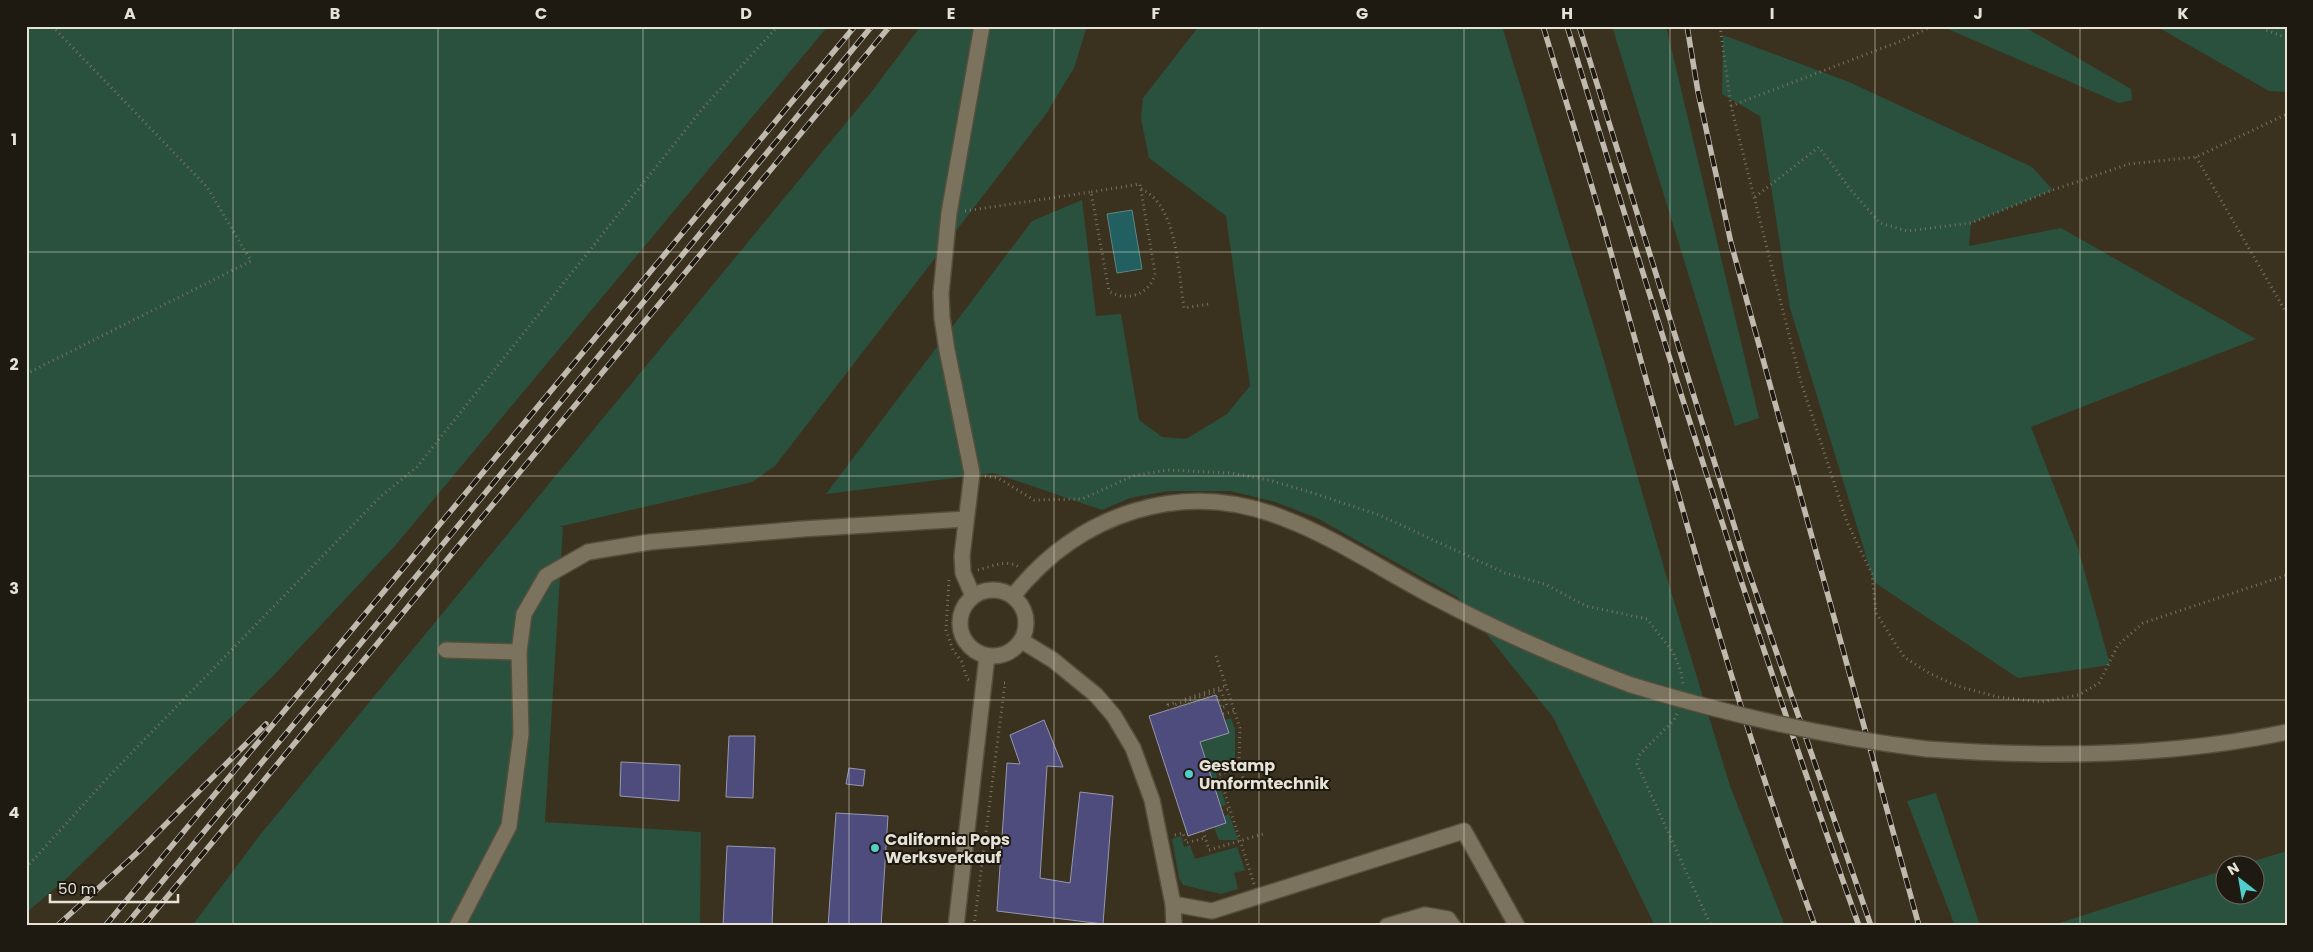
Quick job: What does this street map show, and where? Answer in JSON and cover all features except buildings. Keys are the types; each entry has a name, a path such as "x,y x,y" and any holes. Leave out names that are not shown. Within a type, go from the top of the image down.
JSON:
{"street":[{"path":"973,596 963,573 962,556 972,473 942,318 943,266 949,213 982,26"},
{"path":"1013,596 1029,576 1059,548 1122,514 1171,503 1205,502 1233,504 1266,512 1302,525 1486,624 1555,655 1631,685 1697,705 1780,726 1829,736 1927,749 2000,754 2105,753 2217,744 2287,732"},
{"path":"458,926 509,826 520,734 519,652 524,614 546,576 588,552 650,542 783,530 966,519"},
{"path":"993,589 1013,596 1025,612 1027,622 1022,641 1016,649 1007,654 987,656 969,646 960,628 962,610 973,596 993,589"},
{"path":"1022,641 1053,660 1096,695 1114,716 1133,748 1152,800 1173,904 1174,926"},
{"path":"446,650 519,652"},
{"path":"956,926 987,656"},
{"path":"1173,904 1212,911 1464,831 1517,926"},
{"path":"1387,926 1425,916 1448,919 1453,926"}],"path":[{"path":"26,374 251,261 207,187 52,26"},
{"path":"26,868 111,774 380,497 417,467 703,108 778,26"},
{"path":"1720,26 1731,106 1801,382 1846,522 1872,574 1876,613 1904,657 1929,673 1956,686 1998,697 2041,702 2079,695 2099,683 2118,645 2142,622 2287,575"},
{"path":"1731,106 1901,41 1933,26"},
{"path":"2264,26 2266,30 2287,38"},
{"path":"1754,197 1819,147 1850,189 1880,223 1908,231 1971,223 2053,190 2129,164 2196,157 2287,114"},
{"path":"2196,157 2287,314"},
{"path":"949,213 1140,184 1155,273 1153,281 1143,293 1121,296 1109,291 1106,284 1091,192"},
{"path":"1140,189 1150,193 1167,216 1172,232 1184,308 1209,304"},
{"path":"984,683 967,679 962,662 953,650 946,630 948,580 963,573 1007,563 1016,564 1029,576"},
{"path":"1216,656 1240,728 1239,768 1246,786"},
{"path":"974,926 1005,683"},
{"path":"1169,710 1168,705 1225,686"},
{"path":"1221,690 1227,706 1221,708 1216,695 1175,708 1174,705 1221,690"},
{"path":"1223,714 1234,711"},
{"path":"1239,768 1218,775 1258,896"},
{"path":"1222,812 1230,809"},
{"path":"1203,831 1209,850 1263,834"},
{"path":"1160,840 1183,833 1186,844 1205,838"},
{"path":"886,842 897,842"}],"green space":[{"path":"26,26 828,26 394,547 275,674 67,878 26,913"},
{"path":"921,26 1087,26 1074,68 1046,114 775,466 752,482 558,527 563,527 545,822 701,832 700,926 192,926 260,835 869,95"},
{"path":"1199,26 1502,26 1598,340 1730,786 1785,926 1655,926 1553,717 1457,597 1317,518 1275,502 1231,491 1168,491 1130,498 1102,510 994,473 826,494 1032,221 1082,200 1096,316 1121,314 1139,420 1162,437 1186,439 1227,414 1250,386 1226,216 1149,158 1141,118 1143,98"},
{"path":"1612,26 1666,26 1759,418 1735,426"},
{"path":"1941,26 2023,26 2131,89 2132,100 2119,103"},
{"path":"2156,26 2287,26 2287,92 2269,91"},
{"path":"1723,35 1849,82 2032,167 2053,190 1971,223 1969,246 2061,228 2256,339 2031,427 2078,548 2110,665 2018,678 1874,582 1790,308 1760,116 1722,94"},
{"path":"1231,718 1235,729 1235,767 1216,773 1226,805 1220,807 1200,742 1228,733 1225,720"},
{"path":"1936,793 1980,926 1955,926 1907,801"},
{"path":"1229,814 1238,840 1219,840 1214,827 1226,824 1224,816"},
{"path":"1181,836 1184,847 1190,845 1195,859 1237,847 1245,870 1234,873 1238,889 1221,894 1183,885 1179,878 1172,839"},
{"path":"2287,851 2287,926 2050,926 2216,873 2216,904 2266,904 2266,857"}],"water":[{"path":"1132,210 1142,269 1117,273 1107,214"}],"railway":[{"path":"105,926 855,26"},
{"path":"125,926 872,26"},
{"path":"143,926 890,26"},
{"path":"1543,26 1603,225 1731,676 1815,926"},
{"path":"1567,26 1744,590 1859,926"},
{"path":"1579,26 1747,567 1871,926"},
{"path":"1687,26 1698,92 1731,243 1919,926"},
{"path":"57,926 138,852 266,724"}],"place":[{"name":"Gestamp Umformtechnik","path":"1189,774"},
{"name":"California Pops Werksverkauf","path":"875,848"}]}
